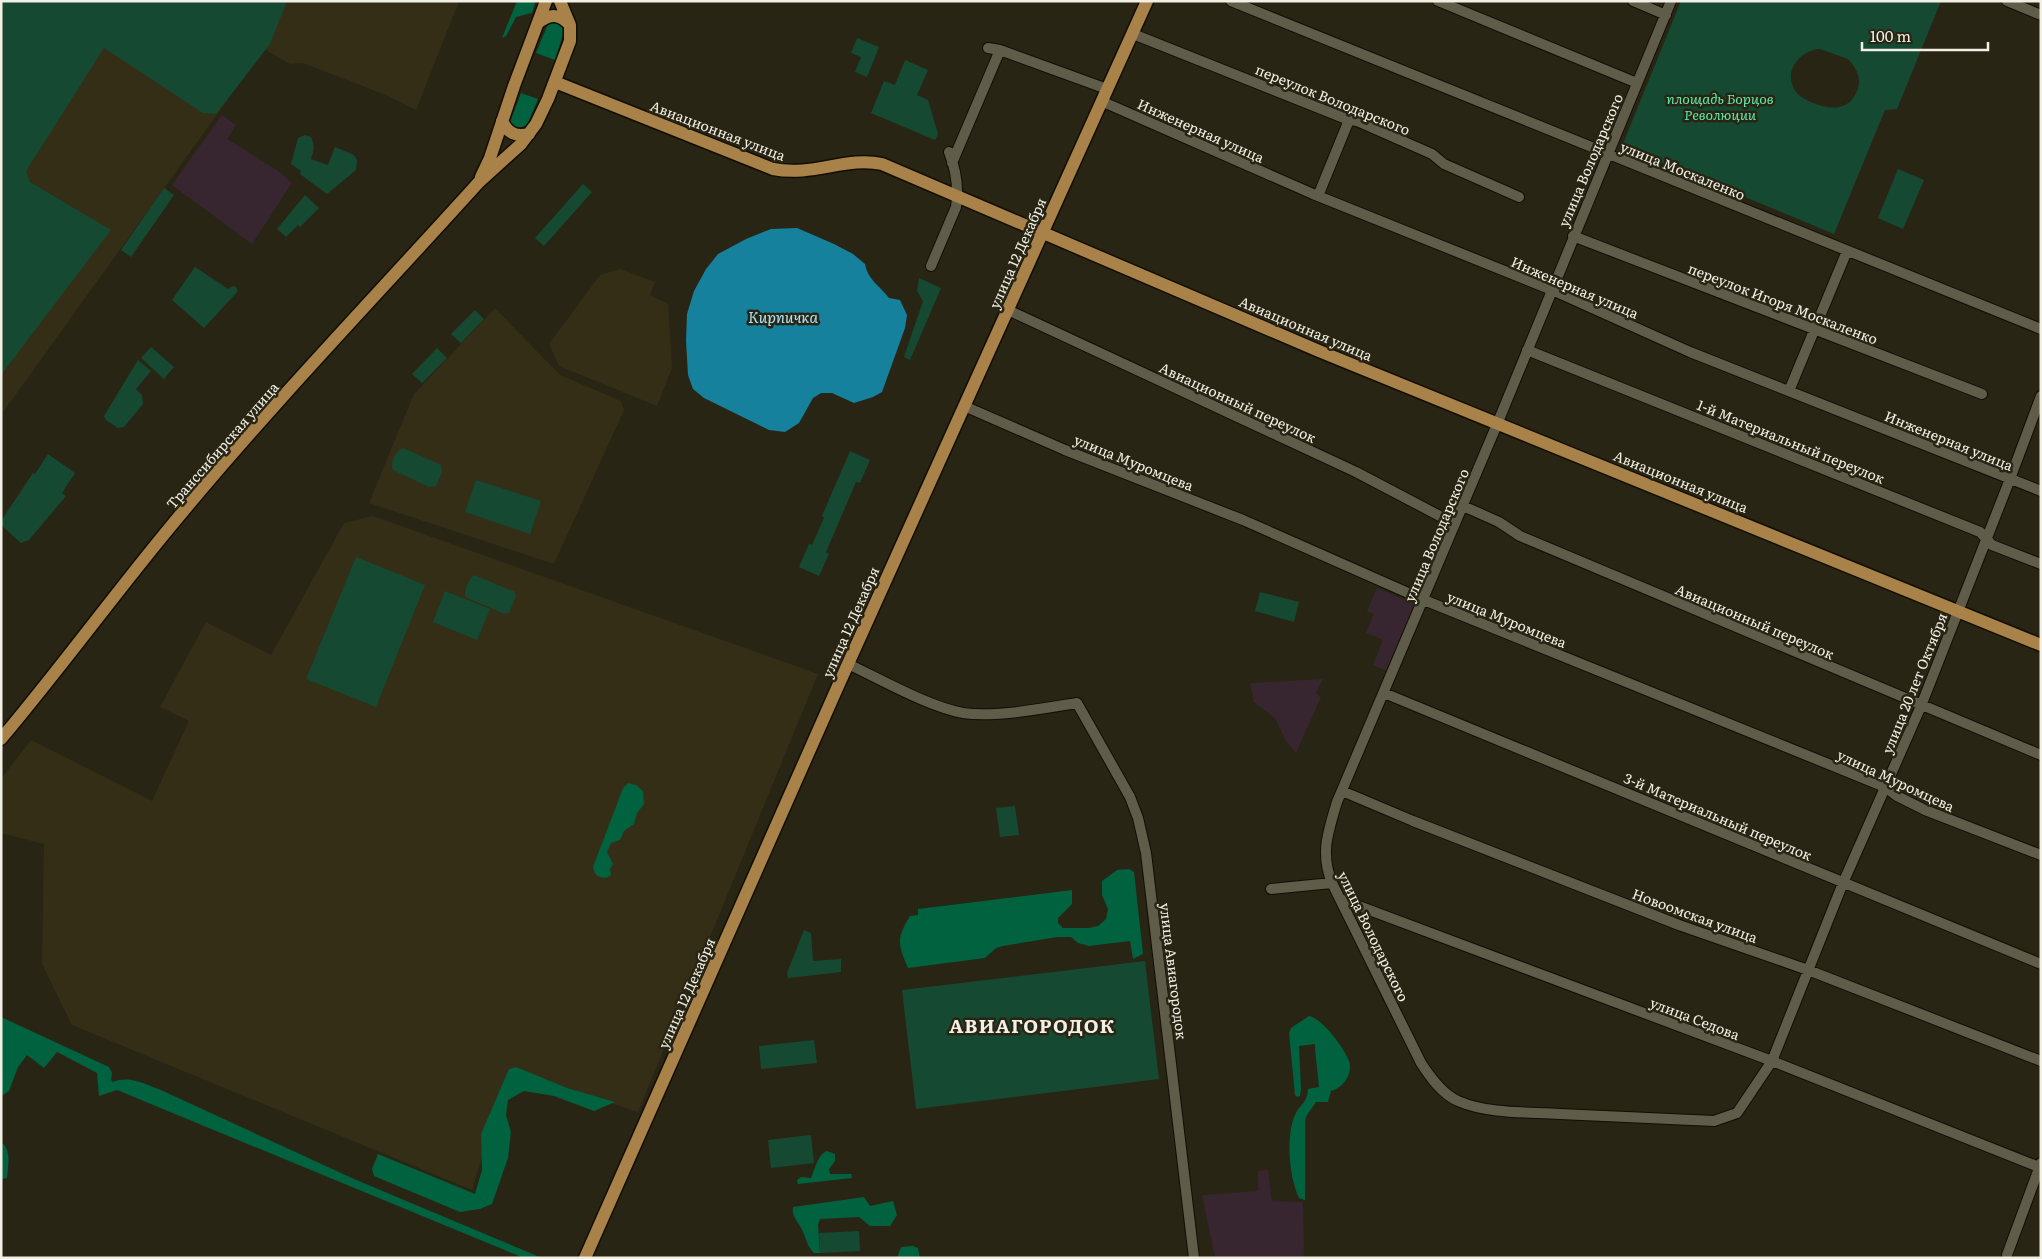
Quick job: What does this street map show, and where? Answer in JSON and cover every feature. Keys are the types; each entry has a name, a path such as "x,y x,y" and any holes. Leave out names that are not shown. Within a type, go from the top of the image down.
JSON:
{"main road":[{"path":"479,182 490,158 546,1"},
{"path":"479,182 511,154 529,134 548,99 570,41 570,25 560,1"},
{"name":"улица 12 Декабря","path":"585,1258 848,664 1147,1"},
{"path":"539,22 546,17 556,15 564,18 570,25"},
{"name":"Авиационная улица","path":"555,82 773,169 796,172 870,162 882,164 1319,351 1498,422 2041,645"},
{"path":"502,120 505,128 512,134 520,136 529,134"},
{"name":"Транссибирская улица","path":"1,739 51,680 172,526 353,319 479,182"}],"street":[{"name":"улица Москаленко","path":"1231,1 2041,329"},
{"path":"1438,1 1637,83"},
{"path":"1633,1 1666,14"},
{"name":"улица Володарского","path":"1671,1 1424,600 1342,791 1329,827 1325,845 1326,865 1332,883 1428,1074 1443,1091 1456,1100 1488,1109 1714,1121 1726,1118 1737,1112 1772,1061"},
{"path":"2007,1 2041,15"},
{"name":"переулок Володарского","path":"1132,34 1350,120 1357,121 1432,154 1444,164 1519,197"},
{"path":"988,48 1000,50 1107,88"},
{"path":"952,163 1000,50"},
{"name":"Инженерная улица","path":"1101,101 1318,196 1552,290 1690,352 2041,491"},
{"path":"1318,196 1350,120"},
{"path":"931,266 956,208 958,197 949,152"},
{"name":"переулок Игоря Москаленко","path":"1573,236 1982,394"},
{"path":"1789,391 1847,251"},
{"name":"Авиационный переулок","path":"1008,310 1356,472 1455,524"},
{"name":"1-й Материальный переулок","path":"1527,350 1980,532 1992,545 2041,564"},
{"name":"улица 20 лет Октября","path":"1772,1061 1843,883 1921,706 2041,396"},
{"name":"улица Муромцева","path":"964,406 1065,450 1242,520 1424,600 1885,787 1897,796 1925,810 2041,855"},
{"name":"Авиационный переулок","path":"1462,506 1499,522 1520,536 2041,755"},
{"name":"улица Авиагородок","path":"848,664 944,708 962,713 981,714 1077,703 1130,797 1138,818 1146,854 1194,1258"},
{"name":"3-й Материальный переулок","path":"1384,693 2041,964"},
{"name":"Новоомская улица","path":"1342,791 1670,921 1808,970 2041,1061"},
{"path":"1270,889 1332,883"},
{"name":"улица Седова","path":"1340,899 1772,1061 2040,1169"},
{"path":"2007,1255 2040,1169"}],"shaded area":[{"path":"1,1 459,1 416,110 386,95 303,63 290,64 264,49 1,415"},
{"path":"222,115 236,125 227,139 277,170 292,183 252,244 172,185"},
{"path":"620,269 655,282 650,295 668,304 672,368 657,406 559,366 549,344 600,275"},
{"path":"495,308 560,375 621,401 624,410 554,564 369,503 414,394"},
{"path":"373,516 818,674 638,1112 509,1069 472,1190 72,1025 42,964 44,844 1,833 1,779 31,740 152,801 189,721 160,707 206,622 271,655 344,523"},
{"path":"1377,588 1416,605 1387,671 1373,665 1383,640 1366,633 1374,614 1367,611"},
{"path":"1323,679 1316,693 1321,697 1296,753 1286,741 1275,718 1254,702 1250,683"},
{"path":"1268,1170 1272,1201 1303,1202 1304,1258 1215,1258 1202,1195 1258,1191 1258,1171"}],"green space":[{"path":"1,1 287,1 270,44 216,114 203,113 104,48 26,171 30,182 111,230 1,375"},
{"path":"517,1 532,1 535,3 532,13 516,17 506,36 502,38"},
{"name":"площадь Борцов Революции","path":"1681,1 1941,1 1897,109 1885,110 1834,234 1622,146","holes":["1820,49 1848,59 1859,79 1856,93 1848,103 1843,106 1825,107 1813,103 1797,93 1791,78 1792,71 1799,58 1812,50"]},
{"path":"553,20 563,25 564,31 555,60 536,53 548,24"},
{"path":"857,38 879,47 867,77 855,72 861,57 851,53"},
{"path":"905,60 928,70 917,95 928,100 938,134 935,140 871,113 884,81 895,85"},
{"path":"521,93 538,99 527,125 517,129 510,122"},
{"path":"305,135 311,137 313,143 311,159 328,165 335,147 354,155 357,160 356,170 327,194 300,174 301,171 291,164 298,138"},
{"path":"1898,169 1924,180 1903,229 1878,218"},
{"path":"583,184 592,192 544,246 535,238"},
{"path":"164,188 174,195 131,257 121,250"},
{"path":"305,195 319,208 300,227 298,225 286,237 277,229"},
{"path":"195,267 228,289 233,286 238,291 204,328 172,300"},
{"path":"919,278 941,288 910,360 904,357 923,301 917,291"},
{"path":"475,310 484,319 461,343 451,334"},
{"path":"151,347 174,367 164,379 141,358"},
{"path":"437,348 447,358 422,383 412,374"},
{"path":"138,360 151,371 136,389 142,395 143,404 124,427 118,428 106,420 104,416"},
{"path":"403,448 441,465 442,472 436,486 429,487 393,470 394,458"},
{"path":"850,451 870,460 860,483 856,482 826,552 829,554 819,576 799,567 809,544 812,545 824,518 822,516"},
{"path":"48,454 75,473 62,493 66,496 29,540 21,543 2,526 1,521"},
{"path":"476,480 541,501 530,534 465,512"},
{"path":"356,557 425,585 376,707 306,679"},
{"path":"474,575 515,592 516,596 509,613 505,614 465,597 467,585"},
{"path":"445,591 490,609 477,640 433,622"},
{"path":"1260,592 1299,602 1294,622 1255,611"},
{"path":"628,783 636,785 643,791 644,804 637,813 634,824 624,831 620,840 611,843 607,852 613,864 610,869 611,875 606,878 597,876 593,867 623,788"},
{"path":"1015,806 1019,835 1000,837 996,808"},
{"path":"1129,869 1134,872 1143,954 1133,959 1130,941 1089,946 1078,943 1071,937 1057,937 996,948 985,958 908,968 900,942 902,930 910,916 918,915 918,909 1072,890 1072,904 1058,918 1058,923 1063,928 1089,928 1098,926 1106,919 1108,909 1102,895 1102,881 1117,870"},
{"path":"804,930 811,933 813,961 841,959 841,972 788,978 787,973"},
{"path":"1145,961 1159,1079 916,1109 902,990"},
{"path":"1309,1016 1320,1022 1338,1042 1349,1061 1350,1071 1343,1084 1331,1091 1328,1102 1316,1102 1305,1120 1305,1200 1299,1198 1293,1179 1289,1144 1290,1132 1296,1113 1305,1100 1308,1089 1319,1087 1315,1044 1299,1046 1301,1089 1300,1096 1297,1097 1295,1095 1289,1033 1291,1028"},
{"path":"1,1017 109,1067 113,1082 132,1080 163,1091 354,1179 542,1258 524,1258 117,1090 99,1096 97,1073 57,1052 44,1068 27,1055 18,1067 9,1091 3,1095 1,1094"},
{"path":"814,1040 817,1063 761,1069 759,1046"},
{"path":"516,1067 567,1088 615,1102 594,1111 554,1096 524,1091 508,1100 506,1115 511,1132 508,1158 492,1204 480,1209 460,1212 374,1176 372,1169 378,1154 475,1194 482,1170 481,1134 509,1069"},
{"path":"811,1135 814,1163 771,1168 768,1140"},
{"path":"1,1142 7,1149 8,1158 7,1178 1,1179"},
{"path":"827,1151 835,1154 835,1161 829,1169 830,1174 851,1174 852,1178 798,1184 797,1180 801,1177 811,1178 819,1158"},
{"path":"864,1197 870,1206 893,1201 897,1215 890,1226 870,1226 859,1217 820,1219 818,1225 820,1253 814,1253 809,1247 793,1213 793,1207"},
{"path":"859,1231 860,1251 820,1253 819,1233"},
{"path":"913,1246 918,1248 920,1258 897,1258 901,1247"}],"water":[{"name":"Кирпичка","path":"797,228 853,254 865,264 871,278 889,298 900,300 907,315 905,328 882,392 854,403 832,393 821,393 813,398 799,423 785,432 769,430 704,398 693,389 688,375 687,314 694,291 706,269 718,254 746,239 771,229"}],"district":[{"name":"АВИАГОРОДОК","path":"1032,1025"}]}
